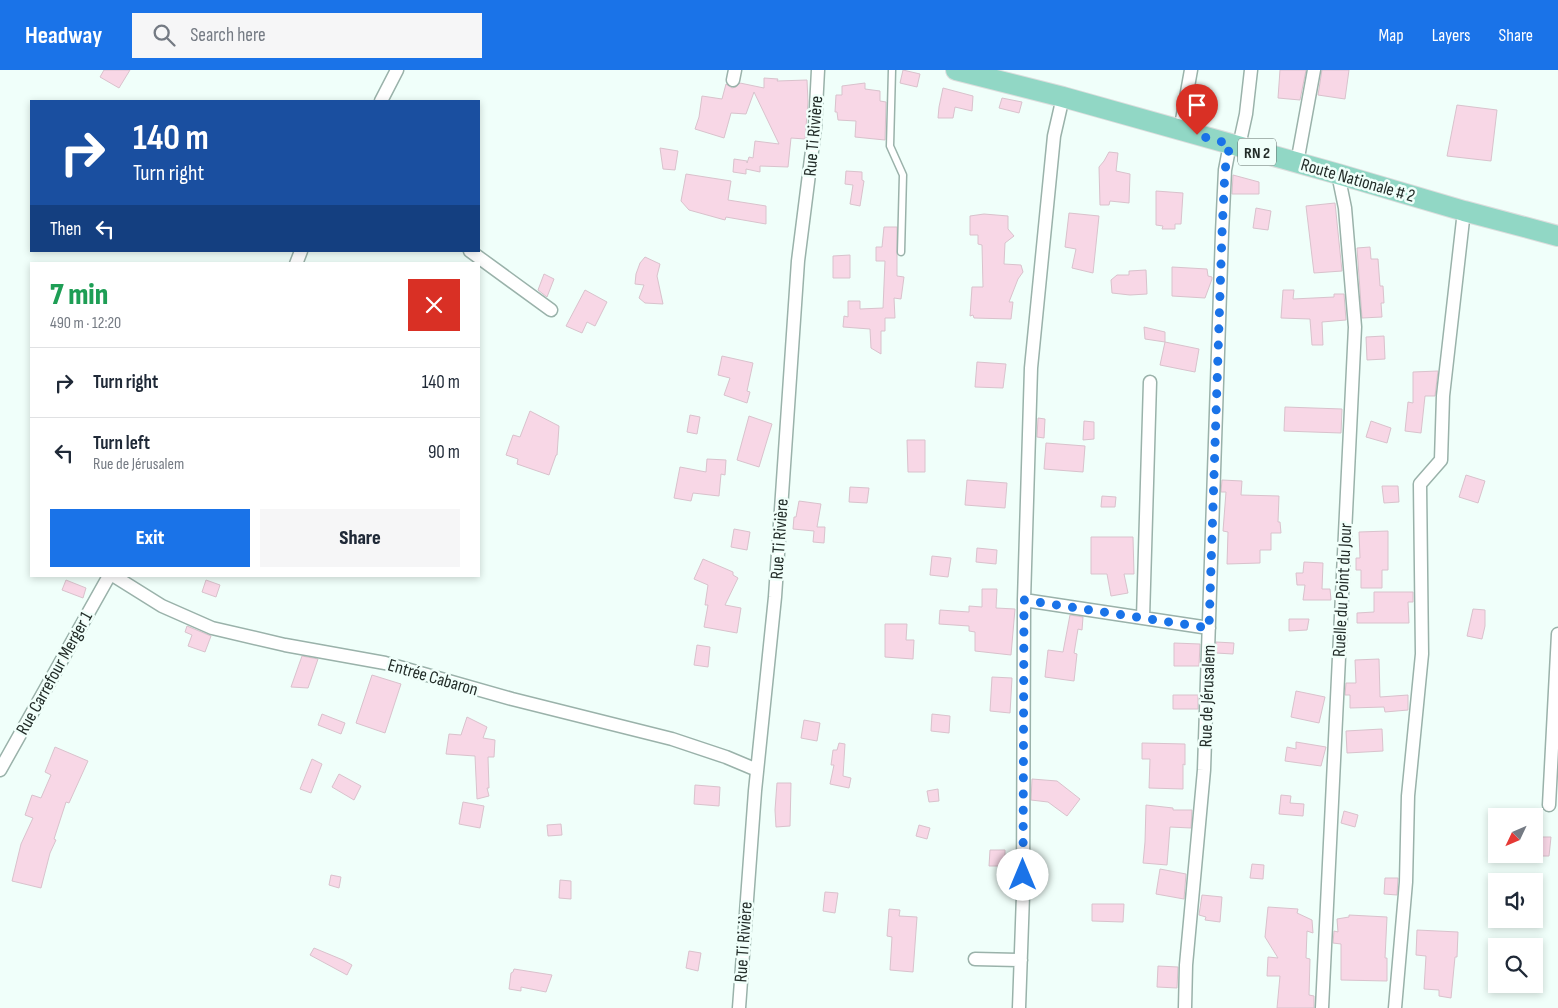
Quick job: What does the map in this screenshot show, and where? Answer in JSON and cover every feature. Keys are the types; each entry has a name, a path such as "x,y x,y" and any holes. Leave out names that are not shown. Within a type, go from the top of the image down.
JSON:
{"main road":[{"name":"Route Nationale # 2","path":"956,70 988,74 1180,131 1558,236"}],"street":[{"path":"382,100 397,70"},
{"name":"Rue Ti Rivière","path":"739,1008 756,770 775,597 798,262 815,128 818,70"},
{"path":"1180,131 1192,70"},
{"name":"Rue de Jérusalem","path":"1184,1008 1186,965 1204,770 1225,170 1246,114 1251,70"},
{"path":"1297,163 1314,70"},
{"path":"1019,1008 1023,895 1024,600 1032,368 1054,136 1063,97"},
{"name":"Ruelle du Point du Jour","path":"1322,1008 1355,326 1345,208 1338,174"},
{"path":"1395,1008 1406,882 1408,796 1422,654 1420,484 1441,460 1442,396 1464,211"},
{"path":"471,252 551,310"},
{"path":"1143,618 1150,382"},
{"name":"Rue Carrefour Merger 1","path":"0,770 107,577"},
{"name":"Entrée Cabaron","path":"116,577 162,606 212,628 385,663 512,699 672,739 726,757 756,770"},
{"path":"1024,600 1209,628"},
{"path":"1549,805 1558,634"},
{"path":"975,959 1021,960"}],"lane":[{"path":"892,70 890,146 903,174 901,252"}],"building":[{"path":"104,70 130,70 119,88 100,77"},
{"path":"903,70 920,74 917,87 900,83"},
{"path":"1280,70 1306,70 1300,100 1278,98"},
{"path":"1322,70 1349,70 1345,99 1318,95"},
{"path":"764,78 778,79 777,81 807,80 808,102 805,139 791,138 788,167 760,166 760,172 746,169 746,174 733,172 734,159 747,161 747,163 749,157 753,158 755,141 779,144 754,92 746,114 731,113 724,138 695,129 702,96 722,99 726,84 732,88 740,83 764,88"},
{"path":"865,83 865,89 880,91 880,101 886,102 885,140 855,137 856,121 838,120 837,112 835,112 836,95 842,95 842,86"},
{"path":"943,88 973,96 972,111 955,107 953,118 938,118"},
{"path":"1002,98 1022,102 1019,113 999,108"},
{"path":"1457,105 1497,110 1491,161 1447,156"},
{"path":"660,148 678,151 675,170 663,169"},
{"path":"1109,152 1118,153 1116,171 1130,174 1129,203 1110,201 1109,205 1100,205 1099,167"},
{"path":"846,171 862,172 862,180 864,181 860,206 850,204 853,185 845,184"},
{"path":"686,174 731,181 728,200 766,206 766,224 726,217 725,220 689,210 681,201"},
{"path":"1233,175 1259,182 1259,194 1232,194"},
{"path":"1156,191 1183,193 1181,224 1175,224 1175,229 1162,229 1163,226 1156,225"},
{"path":"1335,203 1342,271 1314,273 1306,206"},
{"path":"1256,208 1271,211 1268,230 1253,228"},
{"path":"1069,213 1099,216 1093,273 1072,268 1076,249 1065,247"},
{"path":"984,214 1008,216 1008,229 1014,236 1005,243 1004,264 1021,265 1023,272 1018,279 1009,302 1013,302 1011,319 974,318 973,315 970,316 972,287 983,287 982,245 978,244 978,235 970,235 970,216"},
{"path":"884,227 897,227 897,276 904,277 901,299 894,298 895,318 885,318 885,331 881,331 881,354 871,348 870,329 843,327 844,316 848,317 848,301 860,301 860,309 883,308 885,261 876,261 876,247 882,247"},
{"path":"1370,247 1371,259 1378,259 1380,286 1383,286 1384,303 1381,303 1382,317 1362,318 1357,248"},
{"path":"850,255 850,278 833,278 833,256"},
{"path":"645,257 660,264 657,276 663,304 645,303 639,298 644,285 635,284 636,274 640,263"},
{"path":"1172,267 1207,269 1208,276 1212,277 1212,279 1205,298 1172,296"},
{"path":"1146,270 1147,294 1112,293 1111,280 1117,275 1129,275 1129,271"},
{"path":"544,274 554,279 547,297 538,290"},
{"path":"585,290 607,302 595,326 587,322 582,333 566,326"},
{"path":"1283,290 1294,290 1293,299 1334,297 1334,294 1344,294 1346,320 1322,322 1323,345 1312,345 1310,319 1281,318"},
{"path":"1144,327 1165,332 1165,342 1145,339"},
{"path":"1384,336 1385,359 1367,360 1366,337"},
{"path":"1165,342 1199,349 1195,372 1160,365"},
{"path":"722,356 753,363 747,391 750,392 747,403 724,395 730,378 718,375"},
{"path":"977,362 1006,364 1003,388 975,387"},
{"path":"1438,371 1435,396 1425,396 1421,433 1405,431 1408,402 1413,403 1413,372"},
{"path":"1285,407 1342,409 1341,433 1284,431"},
{"path":"530,411 559,426 557,455 549,475 517,464 518,459 506,455 513,435 520,437"},
{"path":"690,415 700,417 697,434 687,432"},
{"path":"749,416 772,424 759,467 737,460"},
{"path":"1038,418 1045,419 1044,438 1037,437"},
{"path":"1084,421 1094,422 1094,439 1083,440"},
{"path":"1371,421 1391,428 1387,443 1366,437"},
{"path":"907,440 925,440 925,472 908,472"},
{"path":"1046,443 1085,446 1083,472 1044,469"},
{"path":"707,459 726,460 725,475 721,474 719,496 693,493 691,501 674,498 680,467 706,472"},
{"path":"1466,475 1485,481 1478,503 1459,497"},
{"path":"967,480 1007,483 1005,508 965,505"},
{"path":"1222,480 1242,481 1241,495 1279,496 1278,522 1280,522 1281,533 1271,533 1271,550 1260,550 1260,563 1227,564 1228,532 1223,531 1226,492 1221,492"},
{"path":"1382,486 1398,486 1399,502 1384,503"},
{"path":"850,487 869,488 867,503 849,502"},
{"path":"1102,496 1116,497 1115,507 1101,507"},
{"path":"799,501 821,504 817,527 825,527 824,543 813,542 814,531 793,529 794,517 796,517"},
{"path":"734,529 750,532 747,550 731,547"},
{"path":"1388,531 1388,570 1382,570 1382,588 1361,588 1361,570 1356,570 1356,558 1360,558 1359,532"},
{"path":"1091,537 1133,537 1134,574 1124,574 1128,593 1111,596 1107,574 1091,574"},
{"path":"977,548 997,550 996,564 976,562"},
{"path":"932,556 951,558 948,577 930,575"},
{"path":"703,559 733,572 733,575 738,578 725,605 741,608 737,633 704,627 708,605 705,605 708,585 694,579"},
{"path":"1304,562 1323,563 1322,589 1330,589 1331,600 1303,600 1305,585 1297,585 1296,573 1303,573"},
{"path":"66,580 86,588 83,598 62,590"},
{"path":"206,580 220,585 216,597 202,592"},
{"path":"982,589 997,589 996,608 1015,609 1011,655 975,651 975,632 969,631 969,626 939,624 940,610 969,612 969,606 982,607"},
{"path":"1374,592 1413,592 1413,602 1408,602 1409,623 1357,623 1357,613 1374,612"},
{"path":"1473,609 1485,610 1485,626 1482,639 1467,636"},
{"path":"1070,615 1083,617 1082,630 1078,629 1074,653 1077,654 1074,681 1045,677 1048,650 1063,652"},
{"path":"1289,619 1309,619 1307,630 1289,631"},
{"path":"885,624 907,624 906,640 914,640 913,659 885,657"},
{"path":"187,626 211,636 205,652 188,646 192,635 185,632"},
{"path":"1216,642 1234,643 1233,654 1216,653"},
{"path":"1174,643 1200,644 1199,666 1174,666"},
{"path":"697,645 710,647 708,667 694,665"},
{"path":"302,656 318,659 308,688 291,687"},
{"path":"1379,659 1380,697 1408,695 1408,710 1385,712 1384,707 1350,708 1350,695 1345,695 1346,683 1356,683 1355,660"},
{"path":"372,675 401,684 385,733 356,723"},
{"path":"992,677 1012,678 1010,713 990,711"},
{"path":"1296,691 1325,697 1319,723 1291,717"},
{"path":"1173,695 1198,695 1198,709 1173,709"},
{"path":"322,714 345,723 341,734 318,725"},
{"path":"932,714 950,716 949,733 931,731"},
{"path":"467,717 487,727 483,738 495,740 494,757 488,757 489,788 487,788 489,796 477,799 475,756 446,754 449,734 461,735"},
{"path":"804,720 820,723 817,741 801,738"},
{"path":"1382,729 1383,751 1347,753 1346,731"},
{"path":"1296,742 1326,747 1321,766 1285,761 1287,747 1296,749"},
{"path":"839,743 845,744 843,776 851,778 849,788 830,784 834,765 831,765 833,750 837,750"},
{"path":"1142,743 1185,744 1183,789 1149,788 1150,759 1142,759"},
{"path":"55,747 88,761 69,803 66,802 41,888 12,881 21,844 33,818 25,815 32,795 41,798 51,775 45,772"},
{"path":"312,759 322,764 311,793 300,789"},
{"path":"339,774 361,786 354,800 332,787"},
{"path":"1032,779 1057,781 1080,799 1067,816 1048,802 1031,800"},
{"path":"777,783 791,783 790,826 776,827"},
{"path":"695,785 720,787 719,806 694,804"},
{"path":"938,789 939,801 929,802 927,791"},
{"path":"1281,795 1291,796 1290,803 1304,804 1303,816 1279,814"},
{"path":"463,802 484,806 480,828 459,824"},
{"path":"1146,805 1173,808 1173,810 1192,810 1191,828 1170,827 1167,865 1143,863"},
{"path":"1344,811 1358,815 1355,827 1341,823"},
{"path":"561,824 562,835 548,836 547,825"},
{"path":"919,825 930,828 927,839 916,836"},
{"path":"1543,837 1551,837 1549,856 1543,856"},
{"path":"990,850 1005,850 1005,866 989,866"},
{"path":"1252,864 1264,865 1263,879 1250,878"},
{"path":"1160,869 1186,874 1184,899 1156,894"},
{"path":"331,875 341,877 339,888 329,885"},
{"path":"1385,878 1398,878 1397,895 1384,894"},
{"path":"560,880 571,881 571,899 559,898"},
{"path":"825,892 838,893 835,913 823,911"},
{"path":"1202,895 1222,897 1220,922 1205,920 1206,917 1199,915"},
{"path":"1092,904 1124,904 1123,922 1092,921"},
{"path":"1268,907 1298,909 1297,913 1312,920 1313,933 1307,931 1306,958 1310,959 1309,995 1314,996 1314,1008 1277,1008 1280,976 1267,976 1268,957 1278,958 1265,937"},
{"path":"889,909 900,910 899,916 917,917 913,972 890,970 892,937 887,936"},
{"path":"1349,915 1387,917 1385,958 1387,958 1387,981 1341,980 1341,944 1333,943 1334,931 1338,932 1337,919 1349,917"},
{"path":"1417,930 1458,932 1457,957 1455,957 1451,998 1439,996 1439,990 1424,989 1426,956 1416,955"},
{"path":"314,948 352,965 347,975 310,955"},
{"path":"689,951 701,953 698,971 686,968"},
{"path":"1158,966 1178,967 1177,988 1157,987"},
{"path":"514,969 552,975 546,992 521,987 521,991 509,989 511,973"}],"route":[{"path":"1023,875 1024,600 1209,628 1222,233 1225,170 1230,144 1197,135"}]}
